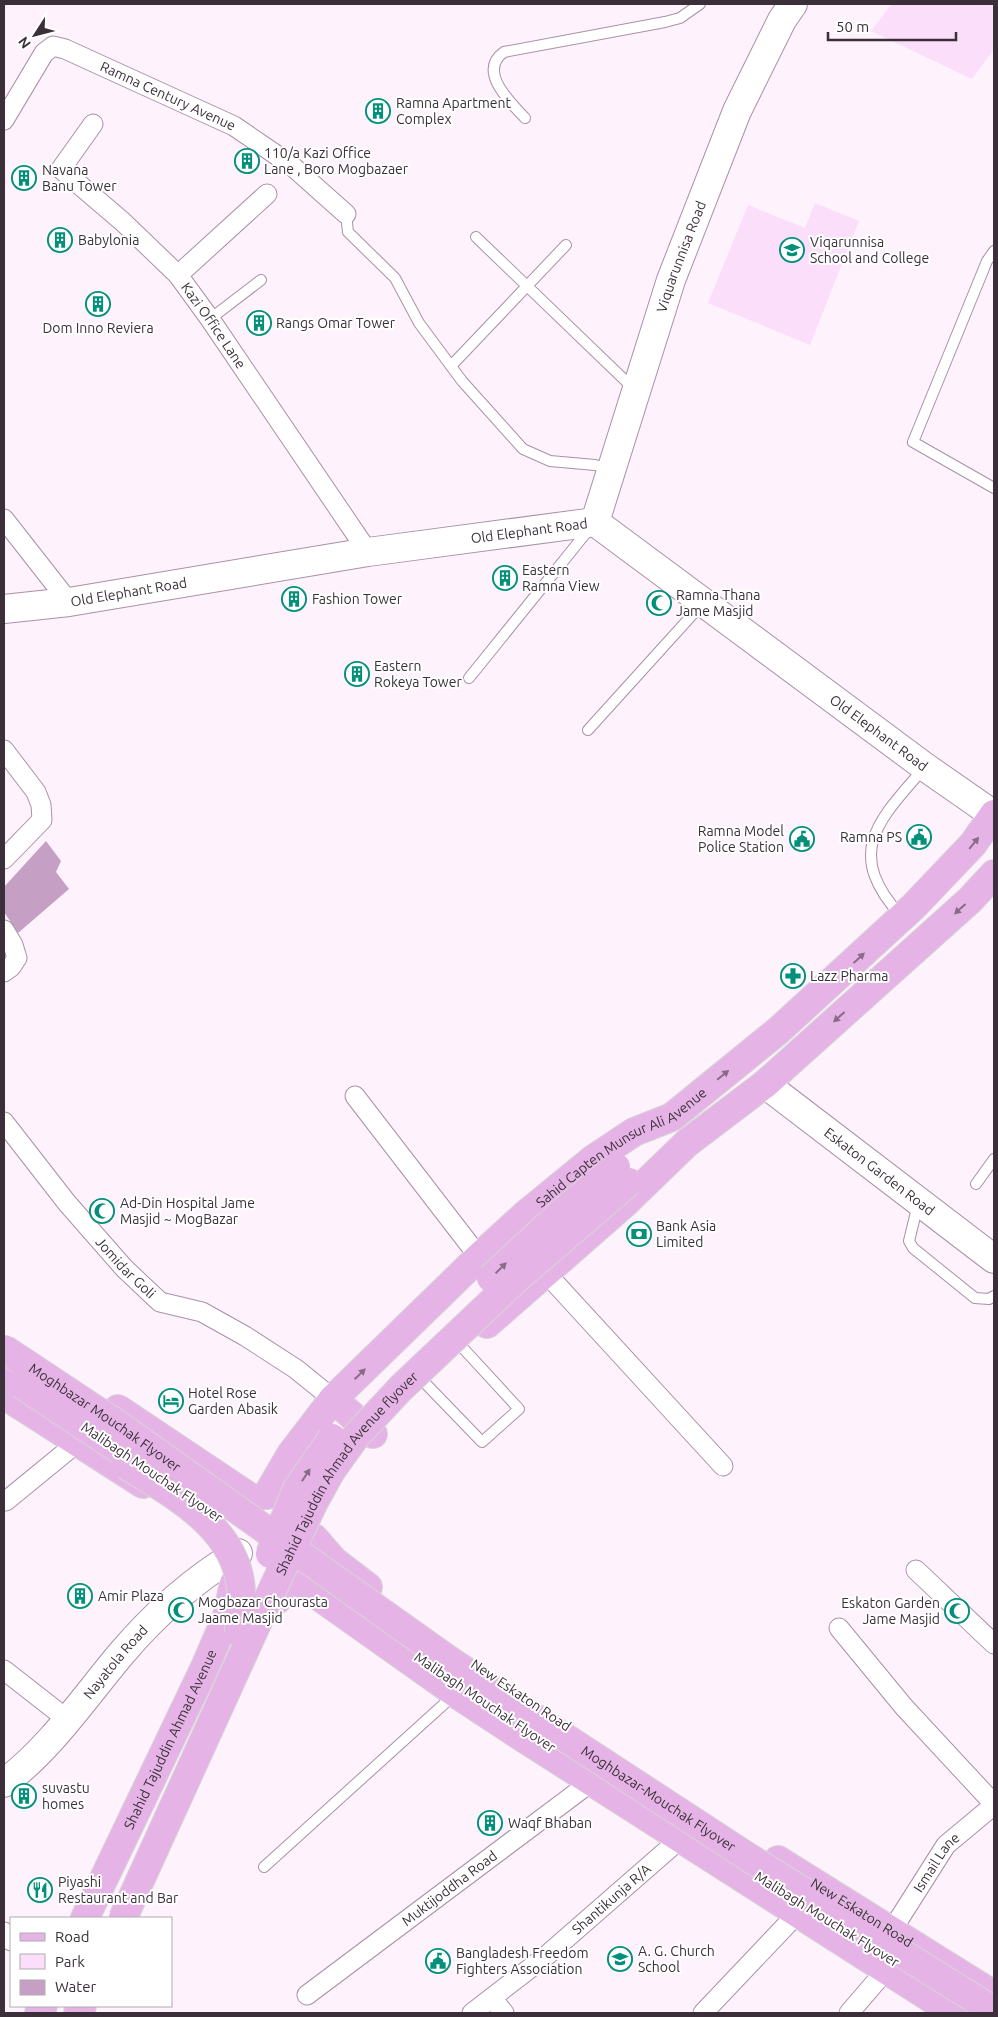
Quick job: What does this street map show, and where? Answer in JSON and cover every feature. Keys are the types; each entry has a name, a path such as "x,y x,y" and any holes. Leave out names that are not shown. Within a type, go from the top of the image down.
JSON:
{"main road":[{"name":"Sahid Capten Munsur Ali Avenue","path":"261,1498 291,1454 333,1399 479,1257 526,1214 592,1160 634,1132 672,1117 779,1030 902,917 973,844 994,814"},
{"path":"313,1532 308,1514 301,1505 279,1495 261,1498 247,1505 236,1520 234,1538 238,1552 246,1565 256,1571 276,1576 286,1574 297,1568 306,1560 312,1549 313,1532 330,1490 358,1450 424,1382 461,1346 624,1204 686,1143 765,1084 970,900 994,874"},
{"path":"622,1174 672,1117"},
{"path":"102,1917 239,1632 297,1489 343,1424 504,1265 558,1215 622,1174 686,1143"},
{"name":"Shahid Tajuddin Ahmad Avenue flyover","path":"123,1917 275,1584 314,1502 332,1470 356,1436 401,1388 515,1280 622,1174"},
{"path":"4,1334 261,1498"},
{"name":"Moghbazar-Mouchak Flyover","path":"4,1349 114,1422 446,1658 529,1714 745,1855 994,2011"},
{"name":"Malibagh Mouchak Flyover","path":"4,1373 276,1555 450,1680 519,1726 978,2013"},
{"path":"4,1387 31,1406 147,1478 205,1519 224,1544 235,1563 241,1590 239,1632"},
{"path":"4,1395 159,1494 238,1552"},
{"path":"333,1399 373,1434"},
{"name":"New Eskaton Road","path":"313,1532 326,1553 344,1569 509,1689 701,1812 994,1995"},
{"name":"Shahid Tajuddin Ahmad Avenue","path":"84,1917 205,1667 227,1616 238,1552"},
{"path":"286,1574 456,1694 954,2013"},
{"path":"134,1917 245,1682 286,1574"},
{"path":"276,1603 286,1595 302,1588 312,1591"},
{"path":"680,1839 701,1812"}],"street":[{"name":"Viquarunnisa Road","path":"595,522 671,280 734,120 782,20 792,4"},
{"name":"Ramna Century Avenue","path":"4,120 44,53 53,46 65,49 234,126 291,165 346,214"},
{"name":"Kazi Office Lane","path":"93,124 61,169 123,222 178,275 210,319 368,552"},
{"path":"178,275 267,194"},
{"path":"4,519 69,602"},
{"name":"Old Elephant Road","path":"4,609 69,602 368,552 595,522 925,767 994,814"},
{"path":"4,750 36,792 41,805 42,820 4,859"},
{"path":"4,930 13,945 17,958 11,967 4,972"},
{"name":"Eskaton Garden Road","path":"765,1084 994,1258"},
{"path":"355,1096 479,1257"},
{"name":"Jomidar Goli","path":"4,1122 67,1203 111,1254 160,1302 202,1312 245,1336 296,1369 333,1399"},
{"path":"545,1272 723,1466"},
{"path":"6,1501 78,1442"},
{"name":"Nayatola Road","path":"4,1783 32,1758 68,1720 143,1629 200,1577 238,1552"},
{"path":"916,1570 994,1644"},
{"path":"839,1628 904,1707 994,1805"},
{"path":"4,1670 68,1720"},
{"name":"Muktijoddha Road","path":"307,1995 591,1782"},
{"name":"Ismail Lane","path":"892,1930 946,1845 994,1805"},
{"name":"Shantikunja R/A","path":"472,2013 546,1956 680,1839"},
{"path":"703,2013 797,1914"},
{"path":"849,2013 886,1970"},
{"path":"492,1998 504,2013"}],"lane":[{"path":"526,118 505,97 496,80 495,62 498,56 504,52 665,22 680,18 700,4"},
{"path":"346,214 348,232 395,278 419,323 462,381 523,449 550,461 595,465 612,469"},
{"path":"476,237 636,392"},
{"path":"451,366 566,244"},
{"path":"994,251 987,261 913,442 994,488"},
{"path":"210,319 261,280"},
{"path":"469,678 595,522"},
{"path":"588,730 704,603"},
{"path":"902,917 890,903 878,881 871,862 871,847 876,829 925,767"},
{"path":"976,1184 994,1159"},
{"path":"918,1200 909,1241 913,1248 975,1298 988,1299 994,1296"},
{"path":"424,1382 482,1442 519,1408 461,1346"},
{"path":"264,1867 456,1694"}],"green space":[{"path":"892,4 994,4 994,49 972,79 871,31"},
{"path":"815,203 859,221 810,345 708,303 748,205 805,228"}],"water":[{"path":"46,841 61,861 56,872 69,889 18,933 4,912 4,887"}],"place":[{"name":"Ramna Apartment Complex","path":"378,111"},
{"name":"110/a Kazi Office Lane , Boro Mogbazaer","path":"247,161"},
{"name":"Navana Banu Tower","path":"24,178"},
{"name":"Babylonia","path":"60,240"},
{"name":"Viqarunnisa School and College","path":"792,250"},
{"name":"Dom Inno Reviera","path":"98,304"},
{"name":"Rangs Omar Tower","path":"259,323"},
{"name":"Eastern Ramna View","path":"505,578"},
{"name":"Fashion Tower","path":"294,599"},
{"name":"Ramna Thana Jame Masjid","path":"659,603"},
{"name":"Eastern Rokeya Tower","path":"357,674"},
{"name":"Ramna PS","path":"919,837"},
{"name":"Ramna Model Police Station","path":"802,839"},
{"name":"Lazz Pharma","path":"793,976"},
{"name":"Ad-Din Hospital Jame Masjid ~ MogBazar","path":"102,1211"},
{"name":"Bank Asia Limited","path":"639,1234"},
{"name":"Hotel Rose Garden Abasik","path":"171,1401"},
{"name":"Amir Plaza","path":"80,1596"},
{"name":"Mogbazar Chourasta Jaame Masjid","path":"181,1610"},
{"name":"Eskaton Garden Jame Masjid","path":"957,1611"},
{"name":"suvastu homes","path":"24,1796"},
{"name":"Waqf Bhaban","path":"490,1823"},
{"name":"Piyashi Restaurant and Bar","path":"40,1890"},
{"name":"A. G. Church School","path":"620,1959"},
{"name":"Bangladesh Freedom Fighters Association","path":"438,1961"}]}
